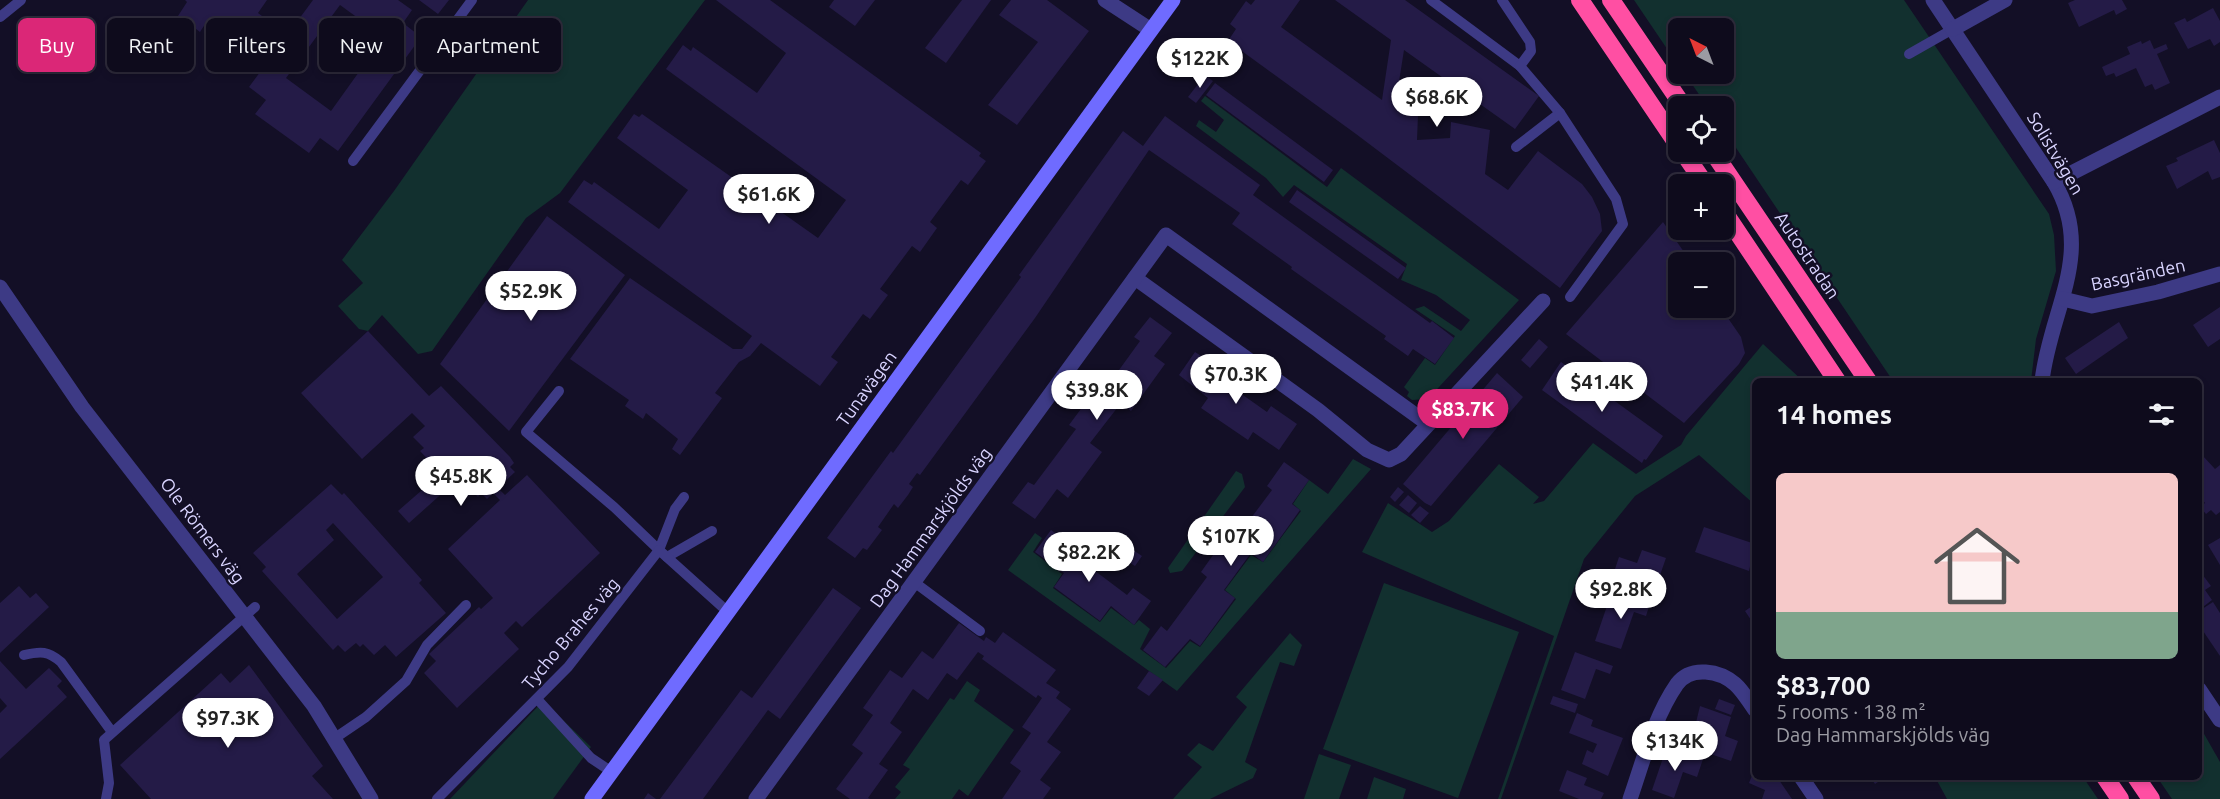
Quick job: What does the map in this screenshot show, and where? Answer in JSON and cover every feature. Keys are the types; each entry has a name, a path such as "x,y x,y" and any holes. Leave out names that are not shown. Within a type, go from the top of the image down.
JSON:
{"highway":[{"path":"1580,0 1668,130"},
{"path":"1611,0 1676,96"},
{"name":"Autostradan","path":"1720,162 1866,378"},
{"path":"1734,227 1835,378"},
{"path":"2107,780 2120,799"},
{"path":"2138,780 2151,799"}],"main road":[{"name":"Tunavägen","path":"591,799 1173,0"}],"street":[{"path":"1105,0 1151,30"},
{"name":"Solistvägen","path":"1933,0 2054,182 2068,210 2072,233 2070,270 2048,347 2043,378"},
{"path":"1953,29 2005,0"},
{"path":"2054,182 2220,97"},
{"name":"Dag Hammarskjölds väg","path":"756,799 1166,235 1428,424"},
{"name":"Basgränden","path":"2063,299 2092,306 2163,291 2220,274"},
{"path":"1135,278 1318,410 1367,450 1389,460 1396,458 1543,302"},
{"name":"Ole Römers väg","path":"0,287 82,407 249,611 335,738 371,799"},
{"path":"1629,799 1662,715 1678,683 1687,676 1709,672 1725,678 1735,684 1752,706"},
{"path":"2202,693 2220,720"},
{"path":"1803,780 1816,799"}],"lane":[{"path":"0,17 21,0"},
{"path":"353,161 472,0"},
{"path":"1431,0 1520,66 1560,113 1616,199 1623,224 1570,297"},
{"path":"1502,0 1530,42 1531,51 1520,66"},
{"path":"1909,54 1953,29"},
{"path":"1516,147 1560,113"},
{"path":"559,391 526,432 614,507 728,612"},
{"path":"663,554 675,509 684,497"},
{"path":"663,554 712,531"},
{"name":"Tycho Brahes väg","path":"437,799 538,700 663,554"},
{"path":"914,582 980,631"},
{"path":"335,738 366,717 406,681 427,645 466,605"},
{"path":"108,736 249,611"},
{"path":"24,655 42,651 51,653 61,663 108,736 109,783 106,799"},
{"path":"538,700 591,758 612,772"}],"green space":[{"path":"528,0 705,0 560,193 526,218 432,351 418,354 382,315 368,331 359,329 338,306 363,283 342,260 394,191 477,72 561,72 561,18 515,18"},
{"path":"1634,0 1904,0 2049,214 2054,235 2056,271 2036,339 2031,378 1891,378 1734,145 1734,96 1700,96 1692,84 1734,84 1734,18 1668,18 1668,50"},
{"path":"1205,96 1327,187 1341,168 1519,300 1428,399 1412,400 1407,396 1409,392 1404,387 1425,358 1435,365 1455,336 1415,309 1424,306 1461,331 1470,320 1436,295 1401,280 1407,264 1294,185 1283,197 1266,178 1196,126 1199,120 1216,132 1224,120 1201,101"},
{"path":"1763,344 1800,378 1752,378 1752,502 1699,455 1635,496 1584,559 1501,799 1498,799 1554,636 1362,552 1388,503 1432,532 1449,521 1499,464 1539,497 1533,504 1544,501 1593,443 1636,474 1681,445"},
{"path":"1353,459 1371,469 1177,691 1008,570 1035,533 1042,538 1033,552 1062,574 1053,588 1100,622 1111,608 1134,625 1139,620 1150,629 1140,649 1166,668 1190,641 1200,647 1236,599 1225,590 1251,555 1263,562 1301,511 1293,504 1309,480 1328,494"},
{"path":"1236,471 1242,474 1245,487 1182,571 1170,573 1168,568"},
{"path":"1384,583 1519,632 1458,798 1323,749"},
{"path":"1290,633 1302,645 1294,666 1280,662 1245,762 1257,769 1253,778 1210,799 1173,799 1202,767 1187,755 1199,743 1213,751 1247,707 1236,697"},
{"path":"967,681 980,690 974,701 1014,730 968,796 959,789 952,799 895,799 901,792 895,787 910,769 903,765 950,698 954,700"},
{"path":"543,701 591,747 553,799 450,799"},
{"path":"2202,730 2220,762 2220,799 2172,799 2159,780 2202,780"},
{"path":"1319,754 1351,765 1339,799 1304,799"},
{"path":"1374,777 1406,789 1403,799 1367,799"},
{"path":"1937,780 2085,780 2098,799 1947,799"}],"building":[{"path":"185,0 267,0 258,13 265,18 206,18 206,23 200,32 196,29 194,32 194,18 178,16 187,2"},
{"path":"313,0 398,0 412,10 404,22 404,18 358,18 340,5 330,18 319,18 319,33 307,50 307,18 300,18"},
{"path":"419,0 449,0 438,14"},
{"path":"716,0 770,0 981,153 979,156 986,161 968,185 961,180 930,222 937,228 920,252 912,246 880,289 888,295 870,319 863,314 831,357 838,362 820,386 761,343 750,356 739,362 715,393 722,398 680,455 672,449 678,439 646,413 643,419 625,406 629,400 570,359 630,278 733,349 742,349 752,336 568,202 584,180 592,185 594,182 659,229 688,190 617,138 634,114 639,117 642,114 818,238 846,200 666,69 683,45 691,51 693,47 757,93 786,53"},
{"path":"834,0 875,0 855,26 829,7"},
{"path":"962,0 991,0 946,63 925,48"},
{"path":"1011,0 1047,0 1089,31 1017,125 988,105 1038,42 999,15"},
{"path":"1255,0 1300,0 1281,27 1382,100 1391,40 1335,0 1405,0 1539,96 1515,129 1404,50 1398,88 1419,90 1417,140 1450,138 1451,122 1490,130 1485,174 1508,190 1538,151 1582,184 1592,197 1600,214 1602,231 1560,288 1228,41 1236,29 1230,24 1246,1 1251,5"},
{"path":"2075,0 2122,0 2127,9 2116,15 2114,10 2079,27 2068,3"},
{"path":"2213,8 2220,21 2220,42 2214,46 2210,39 2188,49 2174,23 2185,18 2187,22"},
{"path":"404,24 416,33 416,44 404,60"},
{"path":"2150,40 2154,49 2166,44 2168,49 2157,54 2170,83 2155,90 2152,84 2145,87 2136,68 2116,77 2114,73 2106,76 2102,67 2130,54 2127,47"},
{"path":"260,72 290,72 286,78 331,111 359,72 396,72 338,151 320,138 309,153 255,114 266,100 249,87"},
{"path":"1205,75 1213,81 1196,103 1188,97"},
{"path":"1215,83 1333,170 1324,182 1206,95"},
{"path":"1165,116 1260,185 1253,195 1454,338 1435,364 1413,349 1408,356 1384,339 1386,336 1232,224 1240,213 1149,150 1035,318 920,475 917,473 909,484 913,487 908,495 898,508 894,504 878,527 882,530 867,550 863,548 855,558 827,538 891,451 893,453 1021,277 1019,275 1123,131 1143,146"},
{"path":"2214,140 2220,153 2220,177 2212,180 2208,171 2177,189 2166,166 2178,161 2176,158"},
{"path":"1297,190 1406,268 1398,279 1289,202"},
{"path":"547,216 625,275 509,431 440,364"},
{"path":"1663,222 1668,229 1668,240 1676,240 1684,252 1668,252 1668,318 1728,318 1741,337 1745,353 1739,364 1684,423 1566,334"},
{"path":"2220,307 2220,339 2208,347 2193,325"},
{"path":"1150,317 1172,333 1154,356 1165,364 1131,411 1121,403 1090,443 1102,452 1068,498 1057,489 1035,519 1012,503 1028,482 1034,485 1076,429 1069,425 1092,394 1098,399 1140,341 1134,337"},
{"path":"2119,322 2128,338 2076,374 2065,358"},
{"path":"368,331 429,396 441,386 510,457 514,463 510,467 515,472 498,488 505,495 527,475 600,553 522,627 516,621 504,633 519,649 457,708 424,673 436,661 429,654 479,607 481,609 493,598 448,549 500,500 493,493 487,499 481,493 478,497 473,492 465,499 420,451 424,448 413,437 425,426 412,413 362,459 301,393"},
{"path":"1539,339 1548,347 1530,368 1521,360"},
{"path":"1195,352 1221,369 1216,376 1267,412 1271,406 1297,424 1279,450 1253,432 1248,440 1201,408 1208,398 1179,375"},
{"path":"1561,362 1663,436 1646,460 1644,459 1642,463 1542,390"},
{"path":"1497,373 1523,397 1431,506 1425,503 1403,484"},
{"path":"2202,455 2215,469 2220,465 2220,512 2216,515 2211,510 2206,514 2202,509 2205,503 2202,500"},
{"path":"1284,462 1309,480 1292,504 1300,510 1263,562 1251,553 1224,590 1235,598 1200,646 1190,639 1165,667 1143,650 1161,626 1167,631 1207,577 1201,572 1223,541 1230,546 1272,490 1267,486"},
{"path":"437,477 447,489 409,523 398,511"},
{"path":"331,484 342,495 344,493 422,580 419,583 446,613 396,657 385,645 374,655 363,644 360,647 356,643 345,652 338,645 333,650 262,571 266,567 253,553","holes":["333,523 383,577 337,619 297,574 334,540 326,530"]},
{"path":"1398,487 1404,492 1395,502 1390,497"},
{"path":"1408,495 1417,503 1409,513 1399,505"},
{"path":"1420,506 1429,513 1420,523 1411,515"},
{"path":"1704,527 1752,543 1749,571 1695,552"},
{"path":"1051,530 1074,547 1070,552 1127,595 1133,588 1151,601 1134,625 1111,606 1100,621 1054,587 1064,573 1035,552"},
{"path":"2220,538 2220,565 2208,545"},
{"path":"1127,546 1142,556 1135,566 1119,556"},
{"path":"1642,550 1666,558 1659,578 1644,573 1639,587 1612,578 1619,557 1637,563"},
{"path":"2202,574 2211,586 2205,590 2212,600 2202,608"},
{"path":"19,586 30,598 36,593 49,607 0,653 0,603"},
{"path":"833,588 861,608 780,719 768,710 703,799 660,799 741,690 752,698"},
{"path":"1636,591 1652,597 1646,616 1634,612 1621,649 1595,641 1609,600 1630,607"},
{"path":"2213,602 2220,613 2220,656 2202,629 2202,609"},
{"path":"1752,606 1752,622 1745,611"},
{"path":"959,623 984,641 986,637 995,643 1003,632 1056,670 1046,683 1060,692 1056,698 1071,709 1047,742 1061,752 1040,780 1051,788 1043,799 1002,799 1021,771 1010,763 1031,733 1022,727 1042,698 1038,695 1036,698 982,659 984,656 978,652 957,680 947,673 928,700 913,689 890,723 902,732 879,764 888,770 868,798 870,799 850,799 836,789 863,753 852,745 873,715 863,708 890,670 902,678 922,651 933,659"},
{"path":"1575,652 1613,666 1610,674 1596,669 1585,699 1561,690"},
{"path":"0,661 26,689 49,668 62,681 57,686 67,697 0,759 0,713 7,706 0,698"},
{"path":"249,665 323,766 312,776 333,799 151,799 120,765 221,673 230,683"},
{"path":"1149,671 1163,680 1149,696 1137,688"},
{"path":"1553,696 1578,704 1575,713 1550,704"},
{"path":"1719,699 1735,705 1731,715 1715,709"},
{"path":"1700,706 1731,717 1725,736 1738,741 1731,761 1690,747"},
{"path":"1577,713 1593,720 1591,726 1623,738 1608,776 1582,764 1587,750 1593,753 1597,744 1569,733"},
{"path":"1665,752 1685,758 1687,753 1703,759 1697,777 1683,772 1674,798 1652,790"},
{"path":"1567,770 1587,778 1584,785 1604,793 1601,799 1579,799 1559,791"},
{"path":"1752,776 1752,780 1779,780 1792,799 1762,799 1765,790 1749,783"},
{"path":"648,793 656,799 644,799"}]}
